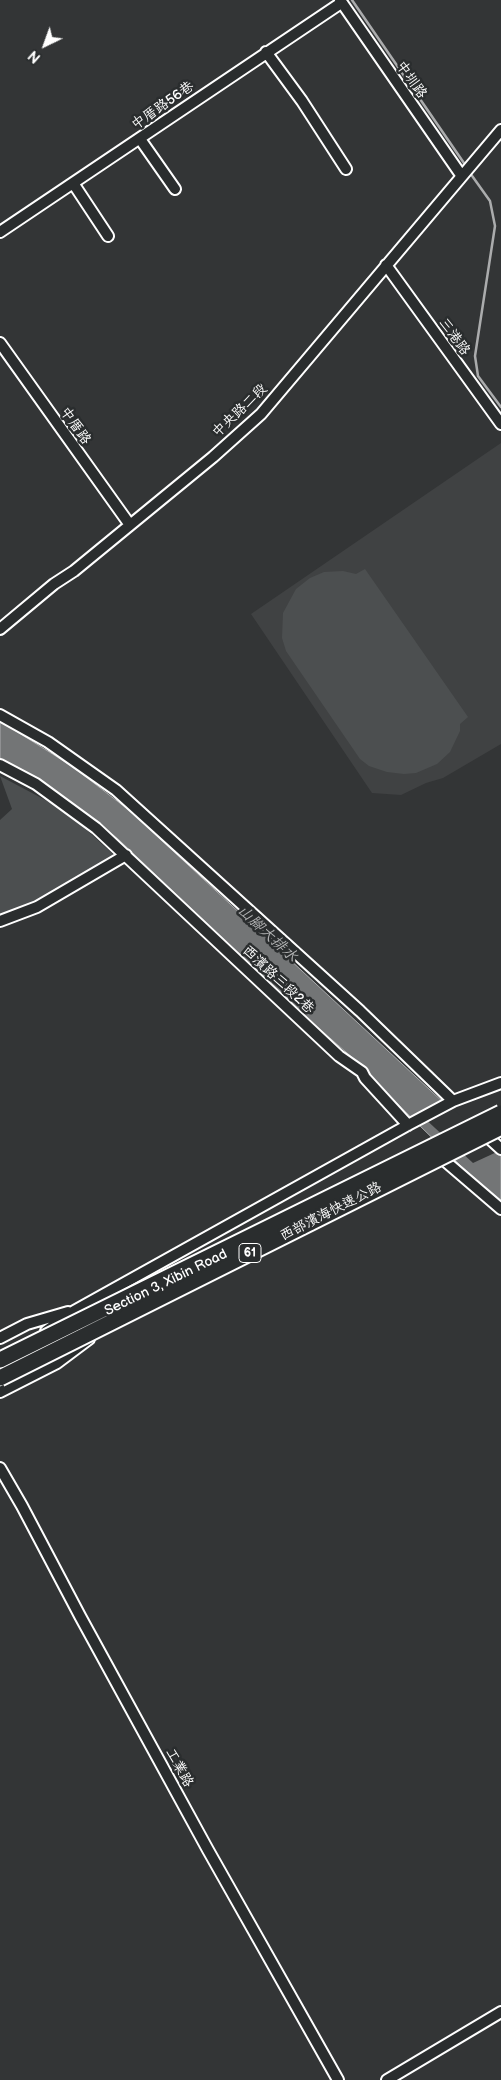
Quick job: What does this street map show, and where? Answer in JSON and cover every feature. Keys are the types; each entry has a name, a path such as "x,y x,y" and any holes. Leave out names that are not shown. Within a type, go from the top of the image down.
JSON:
{"highway":[{"name":"西部濱海快速公路","path":"0,1360 501,1113"},
{"name":"西部濱海快速公路","path":"0,1378 501,1127"}],"street":[{"name":"中厝路56巷","path":"0,232 140,140 341,1"},
{"name":"中圳路","path":"341,1 461,175"},
{"path":"266,52 302,101 346,169"},
{"name":"中央路二段","path":"0,628 130,525 261,414 461,175 501,130"},
{"path":"140,140 175,189"},
{"path":"73,183 108,236"},
{"name":"三港路","path":"386,265 501,424"},
{"name":"中厝路","path":"0,343 130,525"},
{"path":"0,715 48,742 116,790 360,1011 453,1101"},
{"name":"西濱路三段2巷","path":"0,765 36,784 96,828 338,1056 362,1072 365,1078 408,1125"},
{"path":"0,921 37,907 126,855"},
{"name":"Section 3, Xibin Road","path":"0,1366 74,1311 408,1125 453,1101 501,1083"},
{"name":"Section 3, Xibin Road","path":"0,1366 98,1333 501,1134"},
{"path":"490,1139 501,1150"},
{"path":"445,1160 501,1209"},
{"name":"Section 3, Xibin Road","path":"0,1338 27,1324 74,1311"},
{"name":"Section 3, Xibin Road","path":"0,1392 57,1363 98,1333"},
{"name":"工業路","path":"0,1468 204,1842 338,2080"},
{"path":"387,2080 501,2012"}],"shaded area":[{"path":"501,443 501,744 443,778 426,783 401,795 372,793 251,614"},
{"path":"365,569 468,717 460,724 460,731 450,752 437,764 416,773 387,772 369,766 360,759 286,651 282,638 283,613 296,589 310,578 324,572 343,571 356,574"},
{"path":"0,721 73,767 130,811 501,1156 501,1202 461,1166 371,1078 370,1073 299,1011 117,838 54,790 0,758"},
{"path":"0,776 66,811 115,856 0,923 0,820 12,809"}],"pier":[{"path":"448,1104 499,1151 473,1163 422,1116"}],"waterway":[{"path":"352,0 466,166"},
{"path":"470,173 490,201 495,226 475,356 478,376 501,407"}],"water label":[{"name":"山腳大排水","path":"267,934"}]}
